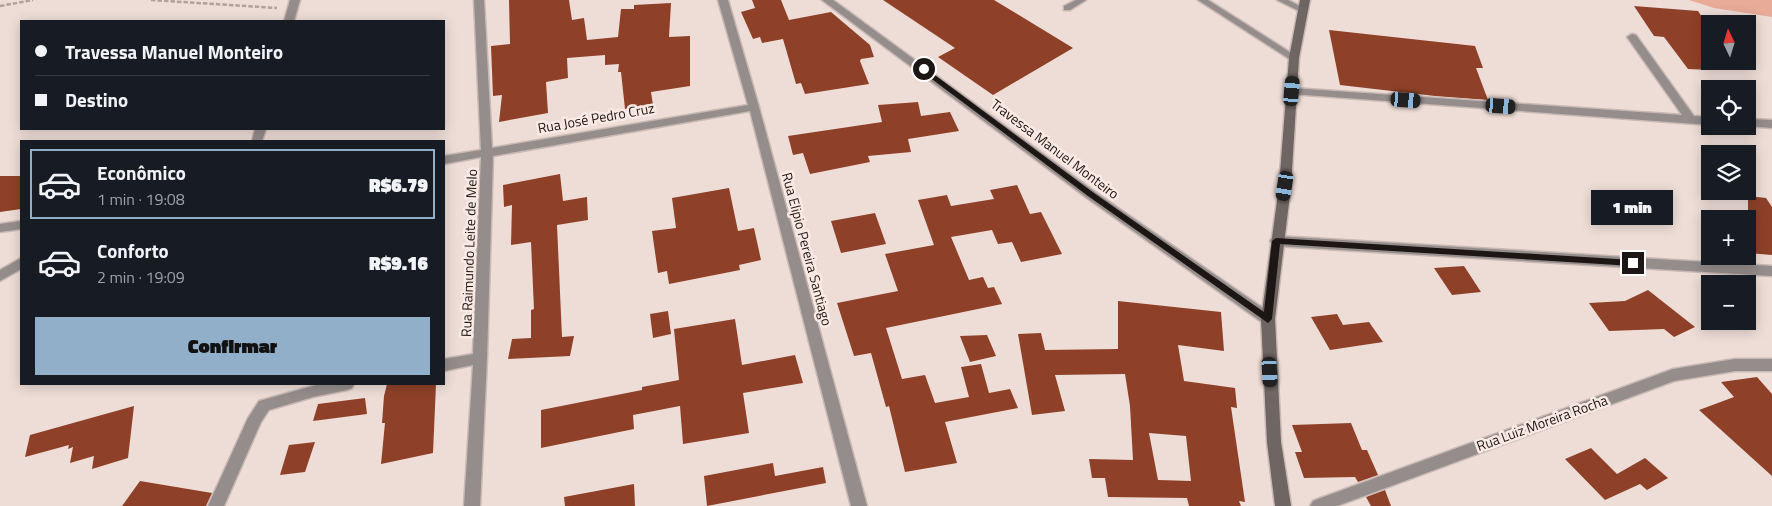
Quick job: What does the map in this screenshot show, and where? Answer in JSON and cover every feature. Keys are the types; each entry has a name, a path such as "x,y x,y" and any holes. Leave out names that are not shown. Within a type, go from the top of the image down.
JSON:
{"main road":[{"path":"1283,506 1274,442 1268,319 1276,241 1285,186 1294,58 1304,5"}],"street":[{"name":"Rua Raimundo Leite de Melo","path":"472,506 480,358 487,152 479,0"},
{"name":"Rua Elipio Pereira Santiago","path":"723,0 754,107 859,506"},
{"name":"Travessa Manuel Monteiro","path":"826,0 908,58 1091,194 1268,319"},
{"path":"289,20 293,5"},
{"path":"1632,37 1691,120"},
{"path":"1292,91 1701,121"},
{"name":"Rua José Pedro Cruz","path":"445,160 754,107"},
{"path":"1756,123 1772,124"},
{"path":"0,228 20,225"},
{"path":"1276,241 1772,271"},
{"path":"0,276 20,264"},
{"path":"445,365 480,358"},
{"name":"Rua Luiz Moreira Rocha","path":"1318,506 1673,375 1735,365 1772,366"},
{"path":"216,506 255,418 264,406 313,391 342,385"}],"lane":[{"path":"1067,8 1082,0"},
{"path":"1281,0 1304,5"},
{"path":"1210,2 1294,58"}],"path":[{"path":"0,6 33,0"},
{"path":"151,0 293,5"}],"shaded area":[{"path":"1689,0 1772,0 1772,17 1714,8"}],"building":[{"path":"509,0 569,0 572,20 584,18 587,40 618,37 621,9 634,9 634,5 671,3 669,37 690,36 690,86 651,92 653,105 625,109 621,72 618,72 619,64 605,65 605,55 567,58 568,78 546,82 548,113 499,122 502,95 493,96 491,46 510,44"},
{"path":"752,0 781,0 789,20 831,12 870,45 874,57 861,59 860,61 869,84 805,94 801,83 796,84 783,39 762,43 760,37 753,39 741,12 755,8"},
{"path":"883,0 994,0 1073,48 993,95 938,57 955,48"},
{"path":"1634,6 1698,11 1701,16 1701,70 1688,69 1664,37 1654,36"},
{"path":"1329,30 1475,46 1483,68 1476,68 1488,100 1340,85"},
{"path":"918,102 921,116 950,112 959,131 908,139 911,152 868,156 870,162 810,174 803,153 793,155 788,136 882,122 878,105"},
{"path":"560,174 563,201 587,197 588,220 557,225 562,337 574,336 570,356 508,359 512,339 531,338 531,310 534,309 531,242 511,245 512,205 504,207 503,185"},
{"path":"0,176 20,176 20,209 0,212"},
{"path":"1017,185 1030,214 1041,212 1062,254 1021,262 1012,242 998,244 992,230 951,237 969,280 983,277 988,288 994,287 1002,304 886,328 902,379 925,375 935,403 969,397 961,367 981,364 989,393 1010,389 1018,408 945,422 957,463 905,472 889,406 886,407 871,353 854,356 837,303 898,291 885,254 934,245 918,200 947,195 951,206 994,199 990,190"},
{"path":"729,188 738,231 754,228 761,260 739,265 740,270 669,284 667,271 658,273 652,231 676,228 672,198"},
{"path":"1756,197 1766,198 1772,207 1772,255 1756,254 1756,210 1748,210 1748,200 1756,200"},
{"path":"875,213 886,244 841,253 831,221"},
{"path":"1464,266 1481,292 1452,295 1434,268"},
{"path":"1648,290 1695,327 1674,337 1664,329 1609,331 1589,303 1625,301"},
{"path":"1118,301 1221,312 1224,351 1178,345 1184,381 1235,388 1237,408 1231,407 1245,502 1239,501 1241,506 1189,506 1187,498 1108,497 1105,478 1092,478 1089,459 1133,460 1130,406 1125,374 1055,375 1065,411 1032,415 1018,334 1041,333 1045,350 1118,349","holes":["1149,433 1186,436 1191,481 1158,480"]},
{"path":"668,311 671,334 653,338 650,314"},
{"path":"1337,314 1343,325 1369,322 1383,342 1330,350 1311,317"},
{"path":"735,319 742,365 795,355 803,383 743,393 749,433 683,444 680,406 633,415 634,429 541,448 541,410 642,390 642,387 679,380 674,329"},
{"path":"987,335 996,356 970,362 960,336"},
{"path":"1757,377 1772,394 1772,476 1699,410 1734,397 1721,382"},
{"path":"387,385 436,385 433,453 381,464 385,423 382,423"},
{"path":"365,398 367,414 313,421 318,404"},
{"path":"134,406 128,458 92,469 94,456 70,463 73,447 68,449 69,445 25,457 30,435"},
{"path":"1351,423 1362,450 1367,450 1378,475 1358,482 1355,477 1304,478 1295,452 1302,452 1292,425"},
{"path":"315,442 305,472 280,475 289,445"},
{"path":"1591,448 1617,474 1645,458 1668,478 1647,490 1640,484 1605,500 1565,459"},
{"path":"773,463 775,476 823,467 826,483 707,506 704,476"},
{"path":"140,481 212,493 206,506 122,506"},
{"path":"634,484 635,506 565,506 564,497"},
{"path":"1385,490 1391,506 1371,506 1366,497"}],"route":[{"path":"924,69 1091,194 1268,319 1276,241 1633,263"}]}
